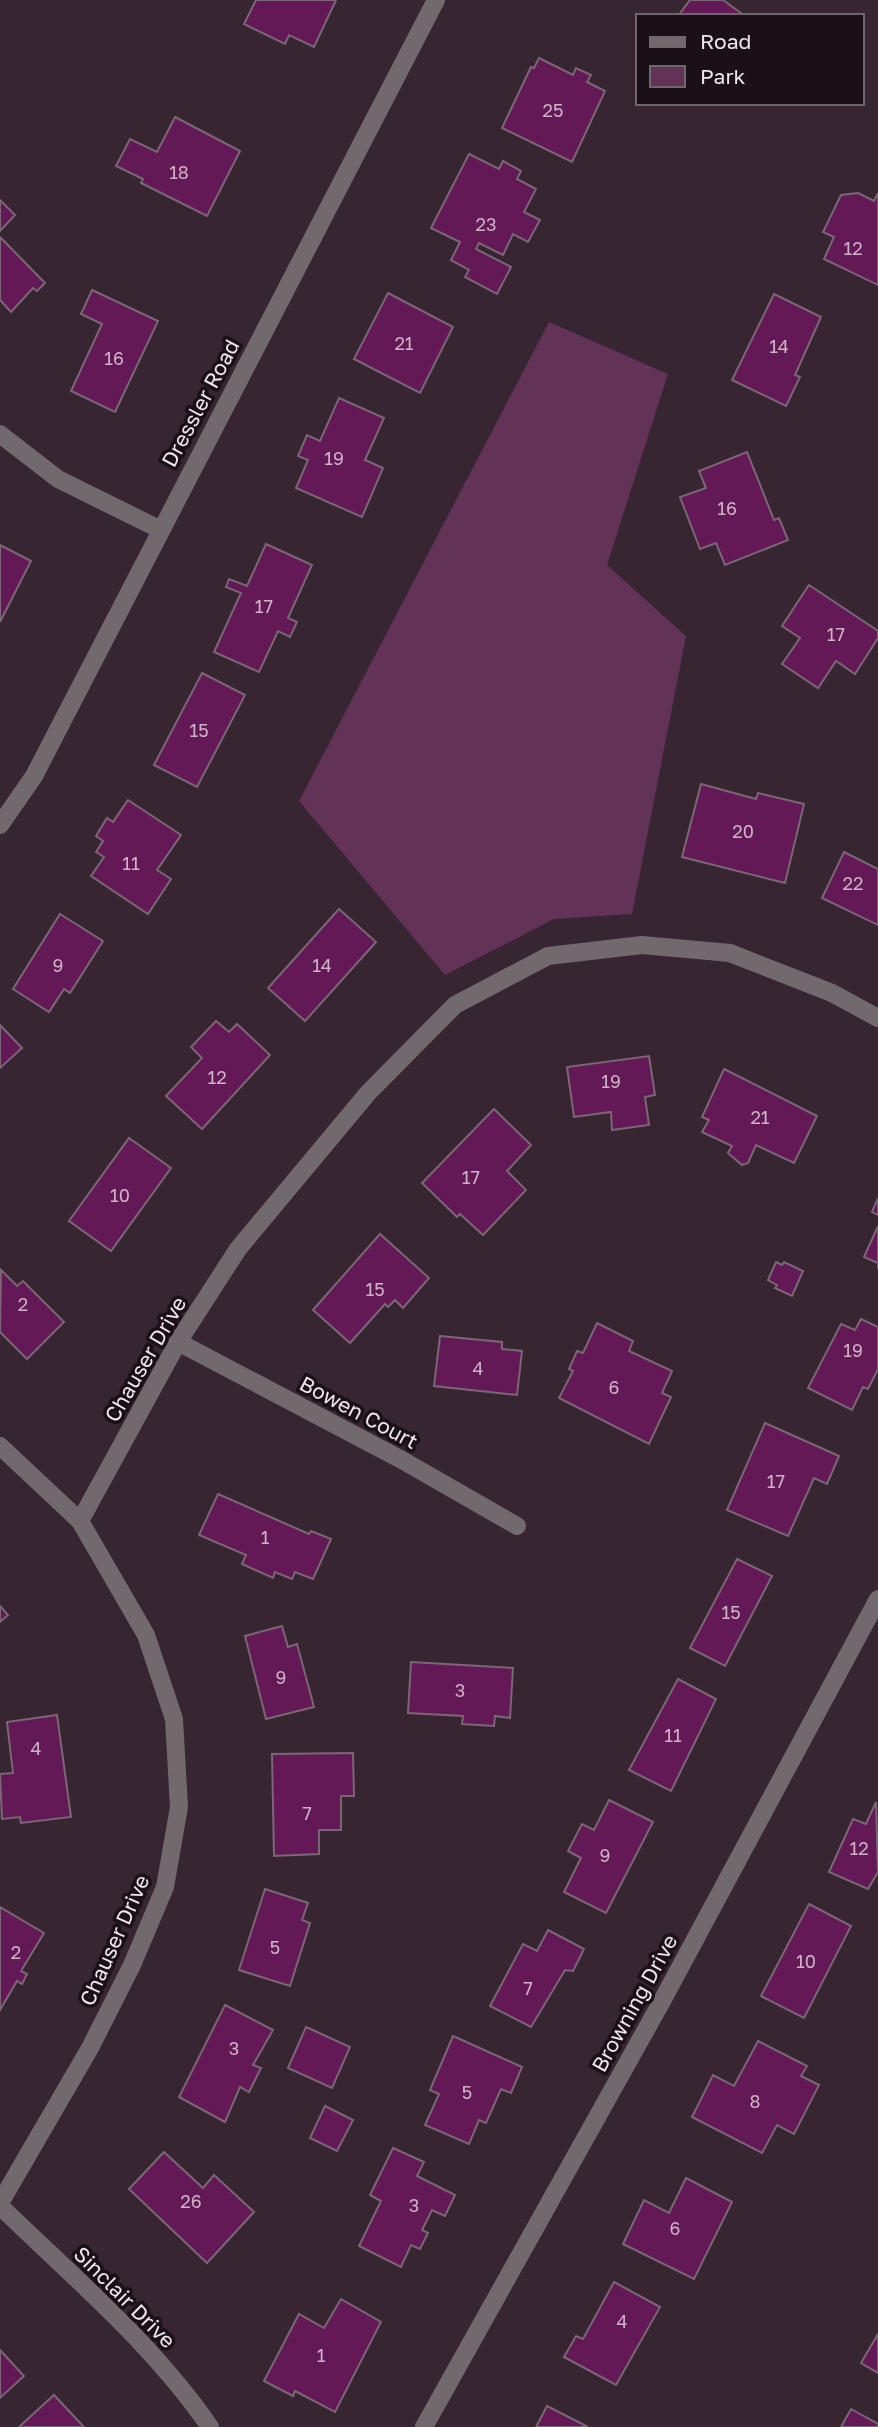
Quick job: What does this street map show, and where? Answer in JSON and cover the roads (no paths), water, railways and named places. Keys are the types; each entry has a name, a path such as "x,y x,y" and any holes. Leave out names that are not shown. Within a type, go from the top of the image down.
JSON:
{"street":[{"name":"Dressler Road","path":"0,825 34,776 159,529 436,0"},
{"path":"0,434 58,479 159,529"},
{"name":"Chauser Drive","path":"0,2205 84,2059 132,1965 165,1887 178,1807 174,1719 146,1634 80,1521 178,1342 238,1249 368,1093 455,1005 548,956 642,945 730,953 832,993 878,1018"},
{"name":"Bowen Court","path":"178,1342 402,1460 517,1526"},
{"path":"0,1446 80,1521"},
{"name":"Browning Drive","path":"424,2427 655,2013 878,1599"},
{"name":"Sinclair Drive","path":"0,2205 118,2318 182,2387 210,2427"}]}
